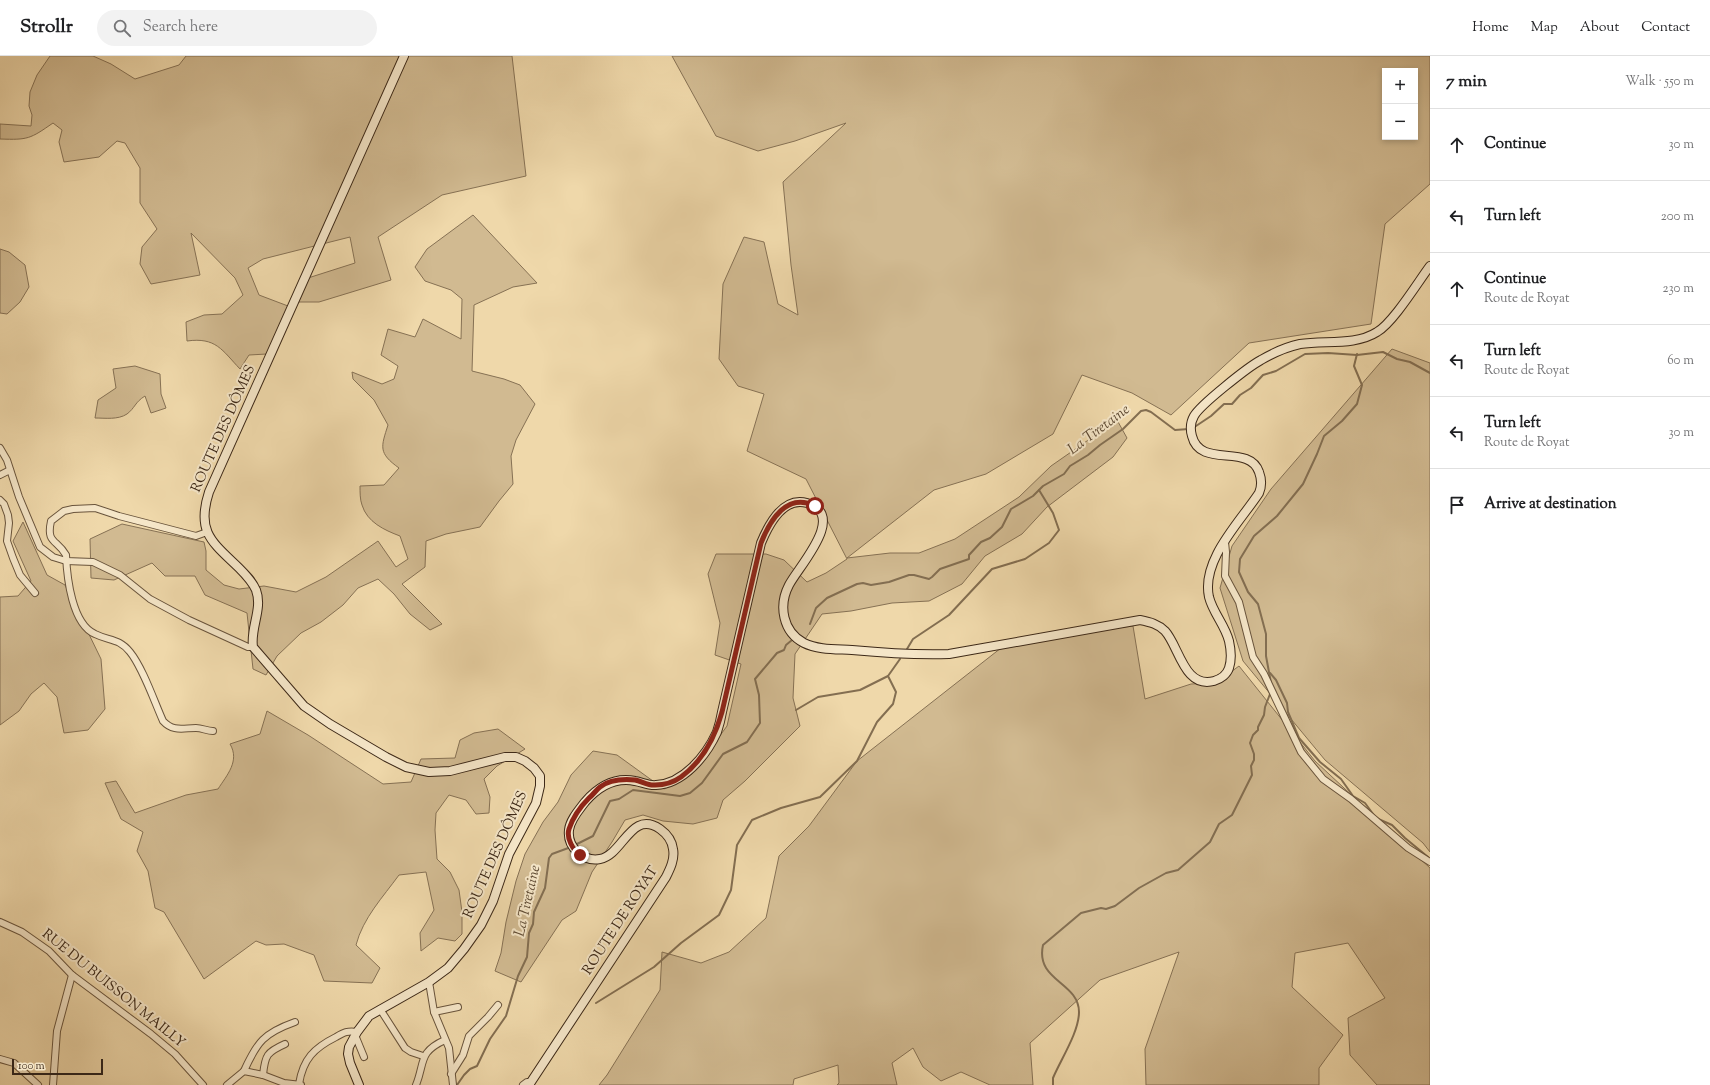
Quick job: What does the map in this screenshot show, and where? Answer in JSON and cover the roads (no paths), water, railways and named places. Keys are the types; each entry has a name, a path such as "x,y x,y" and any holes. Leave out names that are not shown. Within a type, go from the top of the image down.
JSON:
{"main road":[{"name":"ROUTE DES DÔMES","path":"207,532 205,528 204,516 209,492 404,56"},
{"path":"1225,542 1261,488 1260,474 1254,464 1245,458 1215,455 1206,452 1193,440 1191,421 1200,407 1259,360 1283,349 1300,344 1354,341 1378,332 1390,321 1430,266"},
{"name":"ROUTE DE ROYAT","path":"528,1084 666,878 673,858 671,841 666,834 659,828 643,824 628,834 610,856 599,860 588,858 575,851 570,840 569,830 575,816 586,801 601,787 617,780 634,780 654,786 668,783 680,778 692,767 706,750 716,732 732,671 761,543 772,521 780,511 793,503 801,501 815,506 820,511 822,518 823,527 820,537 789,585 784,602 784,620 788,628 804,643 828,648 923,655 949,654 1140,620 1151,622 1166,632 1188,672 1196,678 1213,682 1221,678 1228,671 1231,663 1229,640 1213,607 1209,596 1208,583 1209,572 1213,562 1225,542"},
{"path":"207,532 212,541 250,578 256,590 258,604 252,639 253,647"},
{"name":"ROUTE DES DÔMES","path":"253,647 304,706 355,739 406,767 429,772 450,771 505,757 516,757 526,761 540,776 540,786 536,803 509,854 493,901 481,925 448,968 429,982 380,1009 365,1020 356,1034 349,1047 348,1059 360,1084"}],"street":[{"path":"0,448 40,547 53,557 66,561 93,562 113,571 150,599 196,623 248,647 253,647"},
{"path":"0,475 10,470"},
{"path":"0,500 4,504 8,515 9,523 7,541 13,558 20,575 35,593"},
{"path":"207,532 196,536 119,516 95,508 64,511 51,522 50,527 50,537 66,555 74,606 77,616 84,627 91,632 116,640 130,653 163,721 168,726 176,730 198,728 213,731"},
{"path":"1225,542 1225,576 1239,602 1253,657 1264,674 1301,752 1323,779 1351,799 1408,848 1430,862"},
{"name":"RUE DU BUISSON MAILLY","path":"0,922 13,926 32,938 61,962 72,975 166,1047 183,1062 203,1085"},
{"path":"53,1085 57,1031 72,975"},
{"path":"429,982 434,1012 449,1048 453,1085"},
{"path":"451,1074 463,1055 468,1036 498,1005"},
{"path":"434,1012 458,1007"},
{"path":"380,1009 406,1048 411,1052 423,1056"},
{"path":"227,1085 244,1071 253,1052 263,1040 276,1029 295,1022"},
{"path":"244,1071 262,1075 290,1085 300,1085 302,1069 316,1049 348,1031 356,1034 364,1057"},
{"path":"416,1085 423,1056 440,1042 445,1040"},
{"path":"262,1075 264,1061 269,1053 285,1044"},
{"path":"0,1059 14,1063 38,1085"}],"waterway":[{"name":"La Tiretaine","path":"1193,428 1211,416 1224,404 1232,404 1240,395 1251,388 1263,375 1276,371 1305,354 1328,353 1357,355 1383,352 1397,359 1410,362 1430,373"},
{"path":"1271,683 1266,656 1266,634 1258,604 1248,592 1239,572 1240,559 1254,536 1277,516 1303,484 1324,436 1342,421 1357,404 1362,385 1354,366 1357,354"},
{"name":"La Tiretaine","path":"810,624 816,608 827,598 857,584 863,583 871,585 889,582 909,575 929,579 940,569 969,559 969,555 981,542 990,538 1002,527 1011,509 1033,496 1043,486 1064,474 1070,466 1088,455 1123,429 1141,411 1146,410 1151,412 1175,430 1189,429"},
{"path":"907,649 913,639 949,615 992,569 1025,559 1049,543 1059,530 1053,513 1039,490"},
{"name":"La Tiretaine","path":"575,845 593,836 610,801 619,799 633,790 680,796 690,793 702,783 723,754 747,742 760,723 759,695 755,679 777,653 784,650 786,645 792,640"},
{"path":"596,1003 654,967 681,943 719,915 731,890 737,845 752,820 781,808 820,797 857,761 877,722 893,704 896,692 888,676 900,659"},
{"path":"1270,673 1276,680 1287,703 1288,712 1299,738 1320,762 1341,779 1353,796 1365,803 1376,818 1392,825 1428,857"},
{"path":"796,710 818,697 860,690 888,676"},
{"path":"1053,1085 1053,1078 1073,1037 1079,1012 1077,1002 1072,994 1051,974 1045,966 1042,957 1043,945 1081,913 1115,906 1139,888 1166,873 1178,870 1210,842 1219,824 1232,815 1252,775 1251,766 1254,760 1254,754 1250,743 1253,735 1258,730 1270,694"},
{"name":"La Tiretaine","path":"457,1085 470,1069 477,1066 490,1039 506,1016 518,976 527,957 529,933 533,924 534,912 545,888 549,858 552,854 571,847"}]}
